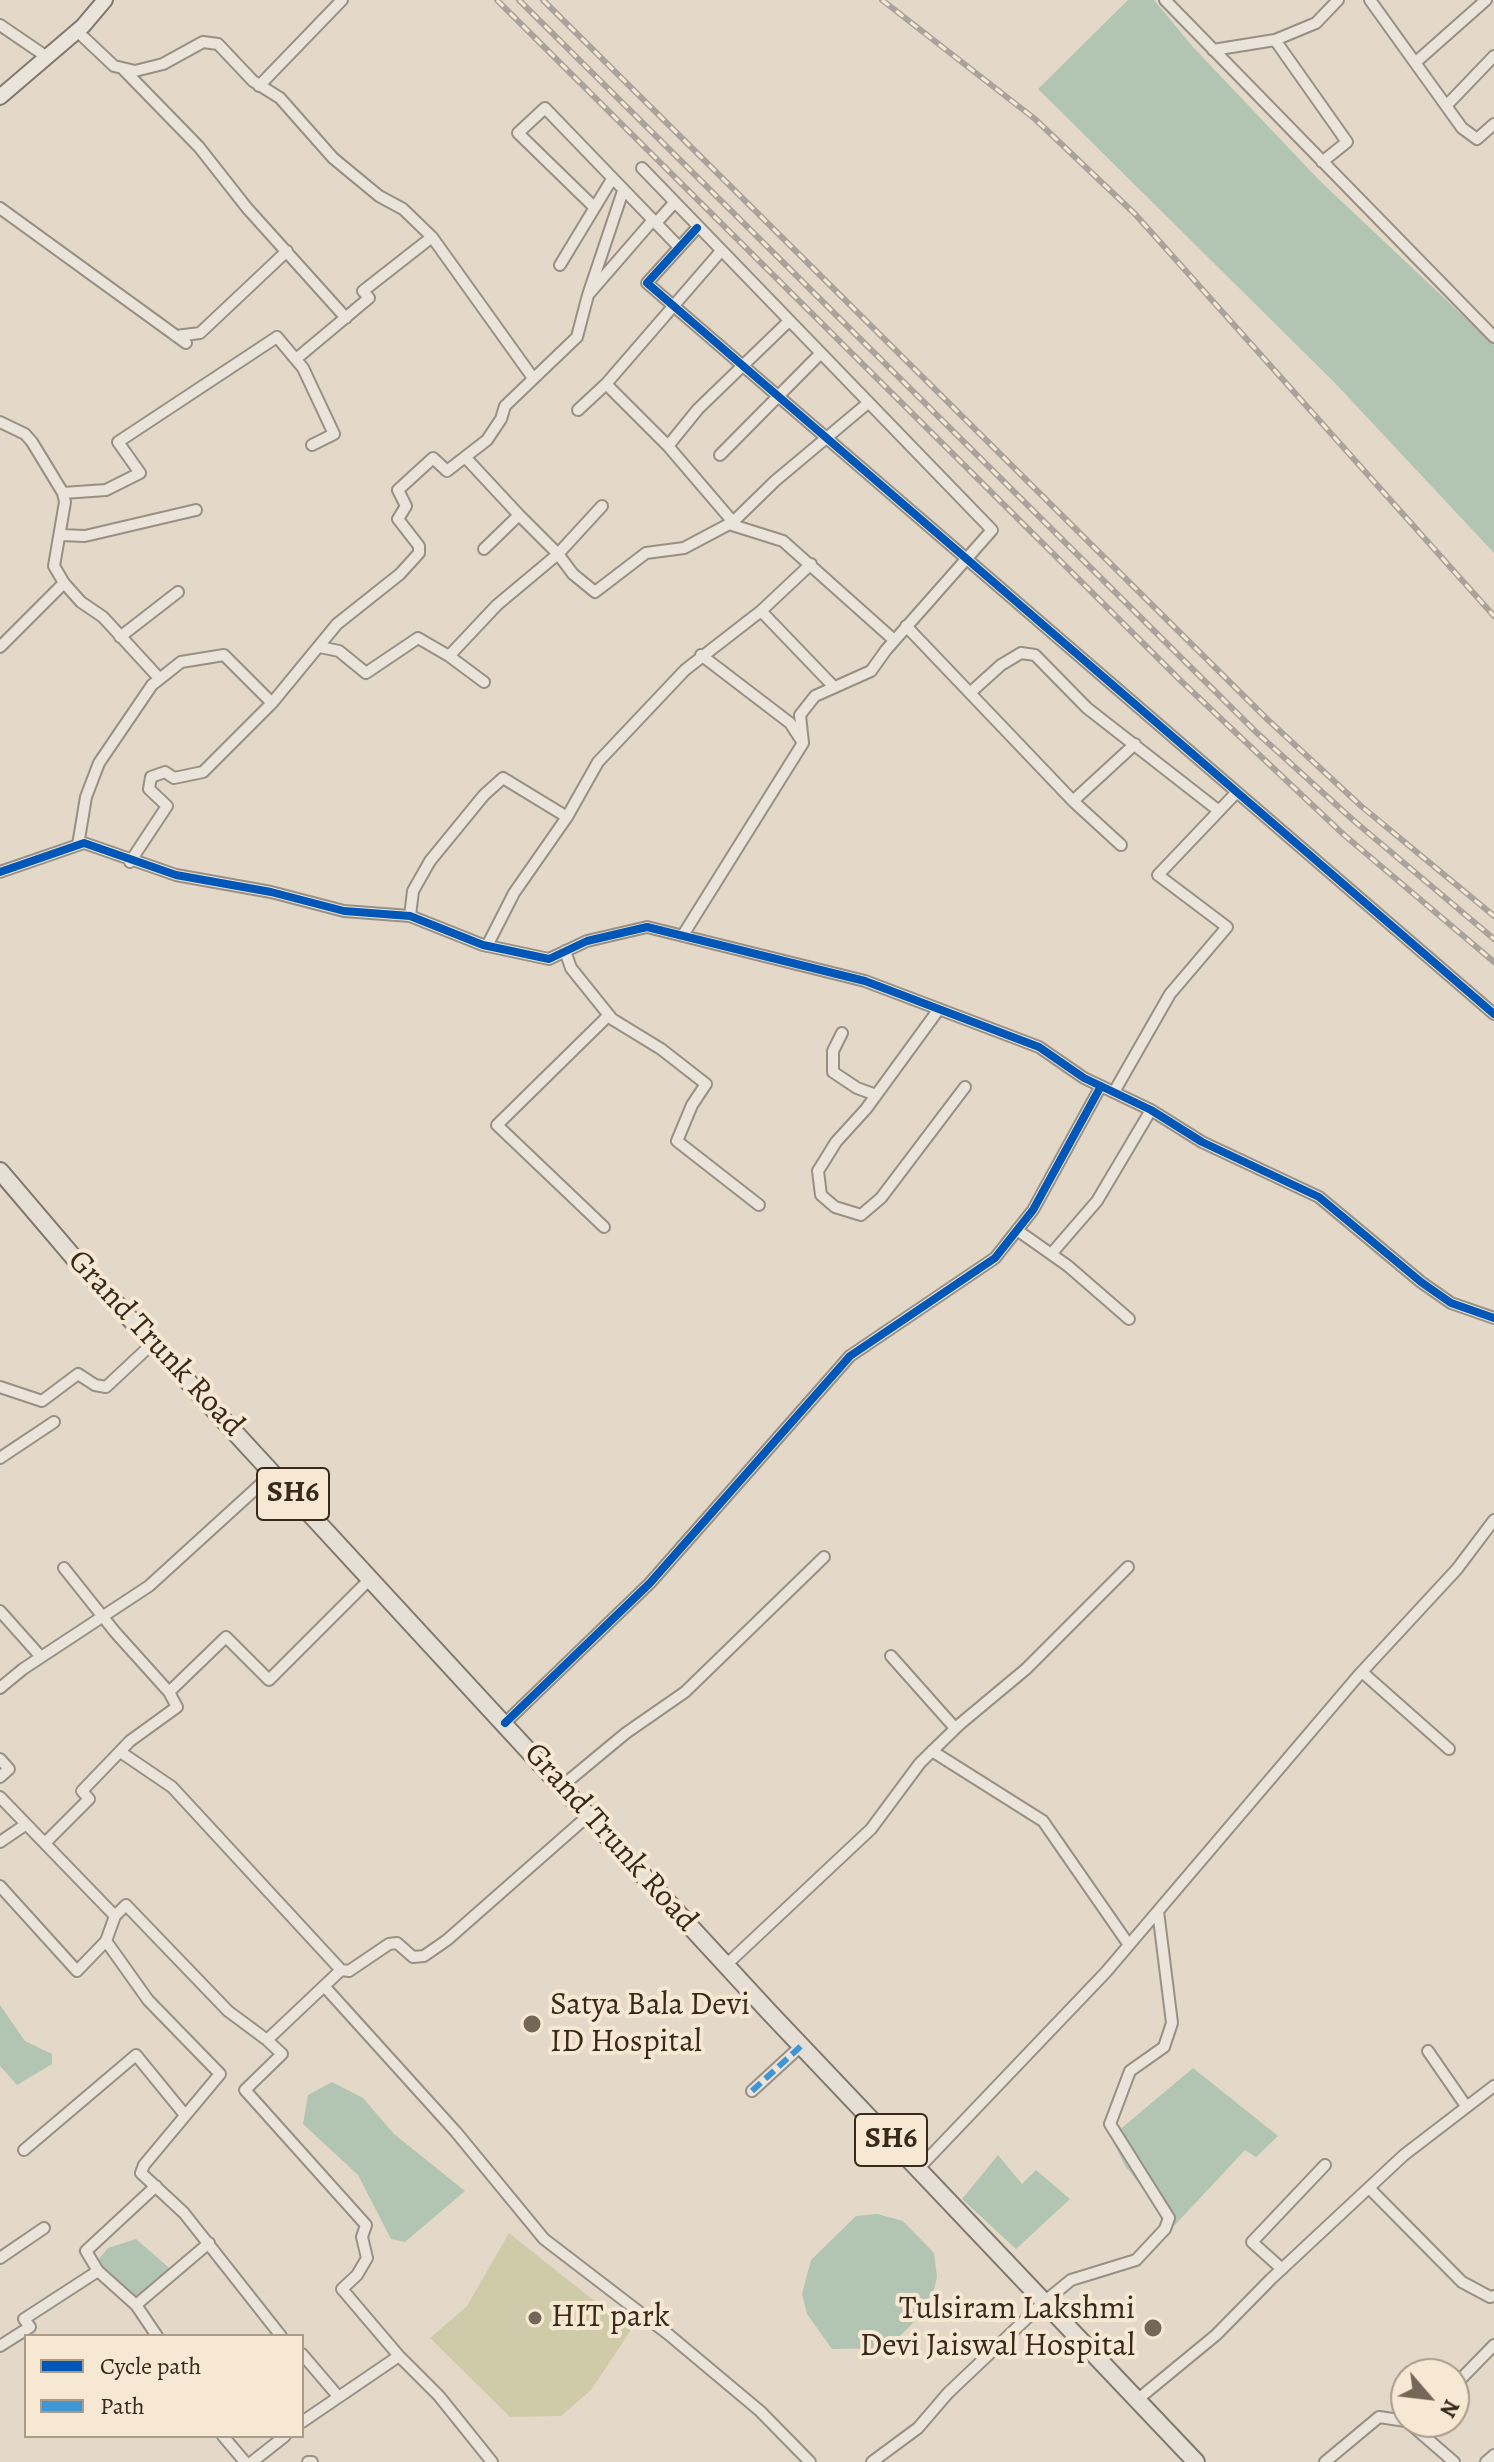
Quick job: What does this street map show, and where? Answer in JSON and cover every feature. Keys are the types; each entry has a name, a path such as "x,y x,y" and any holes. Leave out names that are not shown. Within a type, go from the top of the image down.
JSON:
{"main road":[{"path":"0,97 77,31 105,0"},
{"name":"Grand Trunk Road","path":"0,1171 153,1343 801,2046 1196,2462"}],"street":[{"path":"259,86 342,0"},
{"path":"1165,0 1494,337"},
{"path":"1213,50 1275,40 1316,23 1338,0"},
{"path":"1370,0 1462,128 1477,139 1494,124"},
{"path":"1416,62 1490,1"},
{"path":"0,25 47,57"},
{"path":"77,31 105,58 123,69 199,147 346,318"},
{"path":"1275,40 1347,142 1322,162"},
{"path":"123,69 135,71 163,64 203,42 218,44 259,86 280,98 333,158 379,196 403,209 432,237 533,378"},
{"path":"1447,105 1494,56"},
{"path":"593,206 518,133 545,108 679,247"},
{"path":"642,168 992,530 906,626 871,671 815,696 800,715 803,743 683,935"},
{"path":"560,265 612,179"},
{"path":"130,862 167,806 149,789 151,777 165,772 174,778 203,772 272,703 337,624 400,574 419,553 419,546 398,519 406,506 398,490 433,458 447,471 487,440 501,419 505,406 577,337 623,191"},
{"path":"588,295 674,203"},
{"path":"0,208 186,343"},
{"path":"697,228 647,283 1494,1014"},
{"path":"296,359 369,298 363,291 432,237"},
{"path":"176,336 200,333 287,251"},
{"path":"578,410 606,384 721,251"},
{"path":"668,446 698,409 789,321"},
{"path":"63,493 106,490 140,473 118,442 277,337 296,359 334,434 312,445"},
{"path":"720,455 820,354"},
{"path":"606,384 668,446 731,523 783,541 894,640"},
{"path":"465,457 558,554 573,574 595,592 646,553 684,548 731,523 868,403"},
{"path":"0,422 25,434 63,493 61,535 54,566 64,583 81,602 103,617 159,678"},
{"path":"449,656 481,620 558,554 602,506"},
{"path":"61,535 85,536 196,510"},
{"path":"484,549 519,515"},
{"path":"487,946 514,893 567,817 598,762 701,655 761,611 811,564"},
{"path":"0,647 64,583"},
{"path":"120,637 178,592"},
{"path":"761,611 834,687"},
{"path":"906,626 1073,801 1121,845"},
{"path":"320,647 339,651 366,673 418,638 484,682"},
{"path":"971,692 1001,665 1021,653 1035,655 1087,708 1219,811"},
{"path":"78,845 86,797 99,763 159,678 181,662 224,655 272,703"},
{"path":"701,655 790,723 803,743"},
{"path":"1073,801 1135,744"},
{"path":"410,916 413,891 430,861 484,795 503,778 567,817"},
{"path":"1114,1092 1170,994 1227,927 1158,875 1237,792"},
{"path":"0,872 84,843 130,862 344,911 410,916 487,946 549,959 587,941 647,927 865,981 1039,1047 1101,1086 1151,1110 1202,1142 1319,1197 1421,1282 1451,1303 1494,1318"},
{"path":"565,951 571,968 609,1015 681,1063 706,1084 692,1105 677,1141 759,1205"},
{"path":"939,1009 876,1095 836,1142 818,1171 821,1195 835,1207 861,1215 901,1174 965,1087"},
{"path":"604,1227 497,1125 609,1015"},
{"path":"842,1033 833,1051 833,1072 857,1088 876,1095"},
{"path":"505,1723 650,1583 850,1356 892,1325 983,1267 1033,1210 1101,1086"},
{"path":"1052,1253 1097,1201 1151,1110"},
{"path":"1017,1230 1052,1253 1129,1319"},
{"path":"0,1387 42,1401 78,1374 95,1385 106,1387 153,1343"},
{"path":"0,1458 54,1422"},
{"path":"0,1688 41,1657 149,1586 273,1473"},
{"path":"918,2169 1129,1945 1362,1672 1457,1569 1494,1520"},
{"path":"562,1786 626,1733 685,1692 760,1615 824,1557"},
{"path":"726,1965 871,1829 932,1751 955,1728 1026,1669 1128,1567"},
{"path":"45,1843 89,1799 82,1791 122,1753 130,1741 177,1707 169,1692 64,1568"},
{"path":"169,1692 226,1637 269,1680 371,1578"},
{"path":"0,1611 41,1657"},
{"path":"891,1656 955,1728"},
{"path":"1362,1672 1449,1749"},
{"path":"932,1751 1043,1821 1129,1945"},
{"path":"122,1753 172,1787 341,1970 349,1971 389,1944 397,1943 413,1957 424,1956 447,1940 589,1815"},
{"path":"0,1759 9,1769 0,1777"},
{"path":"0,1797 115,1916"},
{"path":"0,1842 25,1825"},
{"path":"0,1886 77,1971 106,1941 115,1916 126,1905 228,2011 282,2054 245,2090 366,2225 362,2237 367,2258 357,2275 342,2289 399,2356 439,2396 492,2462"},
{"path":"872,2462 918,2428 948,2393 1071,2280 1136,2260 1165,2229 1169,2218 1110,2124 1130,2071 1164,2047 1172,2023 1158,1911"},
{"path":"106,1941 148,2000 220,2074 141,2170 169,2196 209,2243 279,2334"},
{"path":"267,2040 341,1970"},
{"path":"324,1986 456,2132 544,2239 668,2334 787,2435 810,2462"},
{"path":"752,2091 801,2046"},
{"path":"1428,2051 1466,2106"},
{"path":"24,2150 136,2055 185,2115"},
{"path":"1137,2400 1216,2335 1282,2269 1435,2129 1494,2086"},
{"path":"1282,2269 1252,2242 1325,2165"},
{"path":"156,2186 86,2251 98,2271 136,2305 156,2334"},
{"path":"1370,2189 1462,2282 1490,2297 1494,2296"},
{"path":"0,2258 44,2228"},
{"path":"136,2305 209,2243"},
{"path":"0,2346 30,2327 24,2319 98,2271"},
{"path":"1470,2370 1494,2345"},
{"path":"304,2356 337,2395"},
{"path":"304,2420 337,2395 399,2356"},
{"path":"1325,2462 1379,2417 1390,2419"},
{"path":"225,2438 245,2462"},
{"path":"252,2462 282,2438"},
{"path":"1428,2438 1454,2462"},
{"path":"1486,2462 1494,2455"}],"shaded area":[{"path":"1128,0 1154,0 1193,47 1319,180 1494,345 1494,553 1334,382 1038,89"},
{"path":"0,2005 25,2041 52,2054 52,2064 17,2085 0,2066"},
{"path":"1193,2068 1278,2136 1256,2157 1245,2150 1174,2226 1125,2166 1111,2137"},
{"path":"332,2082 363,2098 394,2134 465,2191 405,2242 391,2239 358,2175 303,2124 308,2095"},
{"path":"998,2155 1022,2184 1036,2170 1070,2199 1016,2249 962,2199"},
{"path":"877,2214 903,2221 934,2253 937,2277 930,2306 888,2348 832,2349 807,2314 802,2294 811,2260 856,2216"},
{"name":"HIT park","path":"509,2233 631,2330 591,2390 561,2416 510,2417 430,2338 467,2306"},
{"path":"136,2239 174,2272 148,2302 128,2304 93,2266 108,2248"}],"railway":[{"path":"497,0 1180,680 1343,834 1494,962"},
{"path":"519,0 1256,732 1353,820 1494,939"},
{"path":"543,0 1267,719 1361,806 1494,916"},
{"path":"882,0 1035,119 1135,214 1494,616"}],"marked path":[{"path":"752,2091 801,2046"}],"cycle path":[{"path":"697,228 647,283 1494,1014"},
{"path":"0,872 84,843 176,875 271,892 344,911 410,916 483,945 549,959 587,941 647,927 865,981 1039,1047 1084,1078 1151,1110 1202,1142 1319,1197 1421,1282 1451,1303 1494,1318"},
{"path":"505,1723 650,1583 850,1356 995,1258 1033,1210 1101,1086"}],"place":[{"name":"Satya Bala Devi ID Hospital","path":"532,2024"},
{"name":"HIT park","path":"535,2318"},
{"name":"Tulsiram Lakshmi Devi Jaiswal Hospital","path":"1153,2328"}]}
